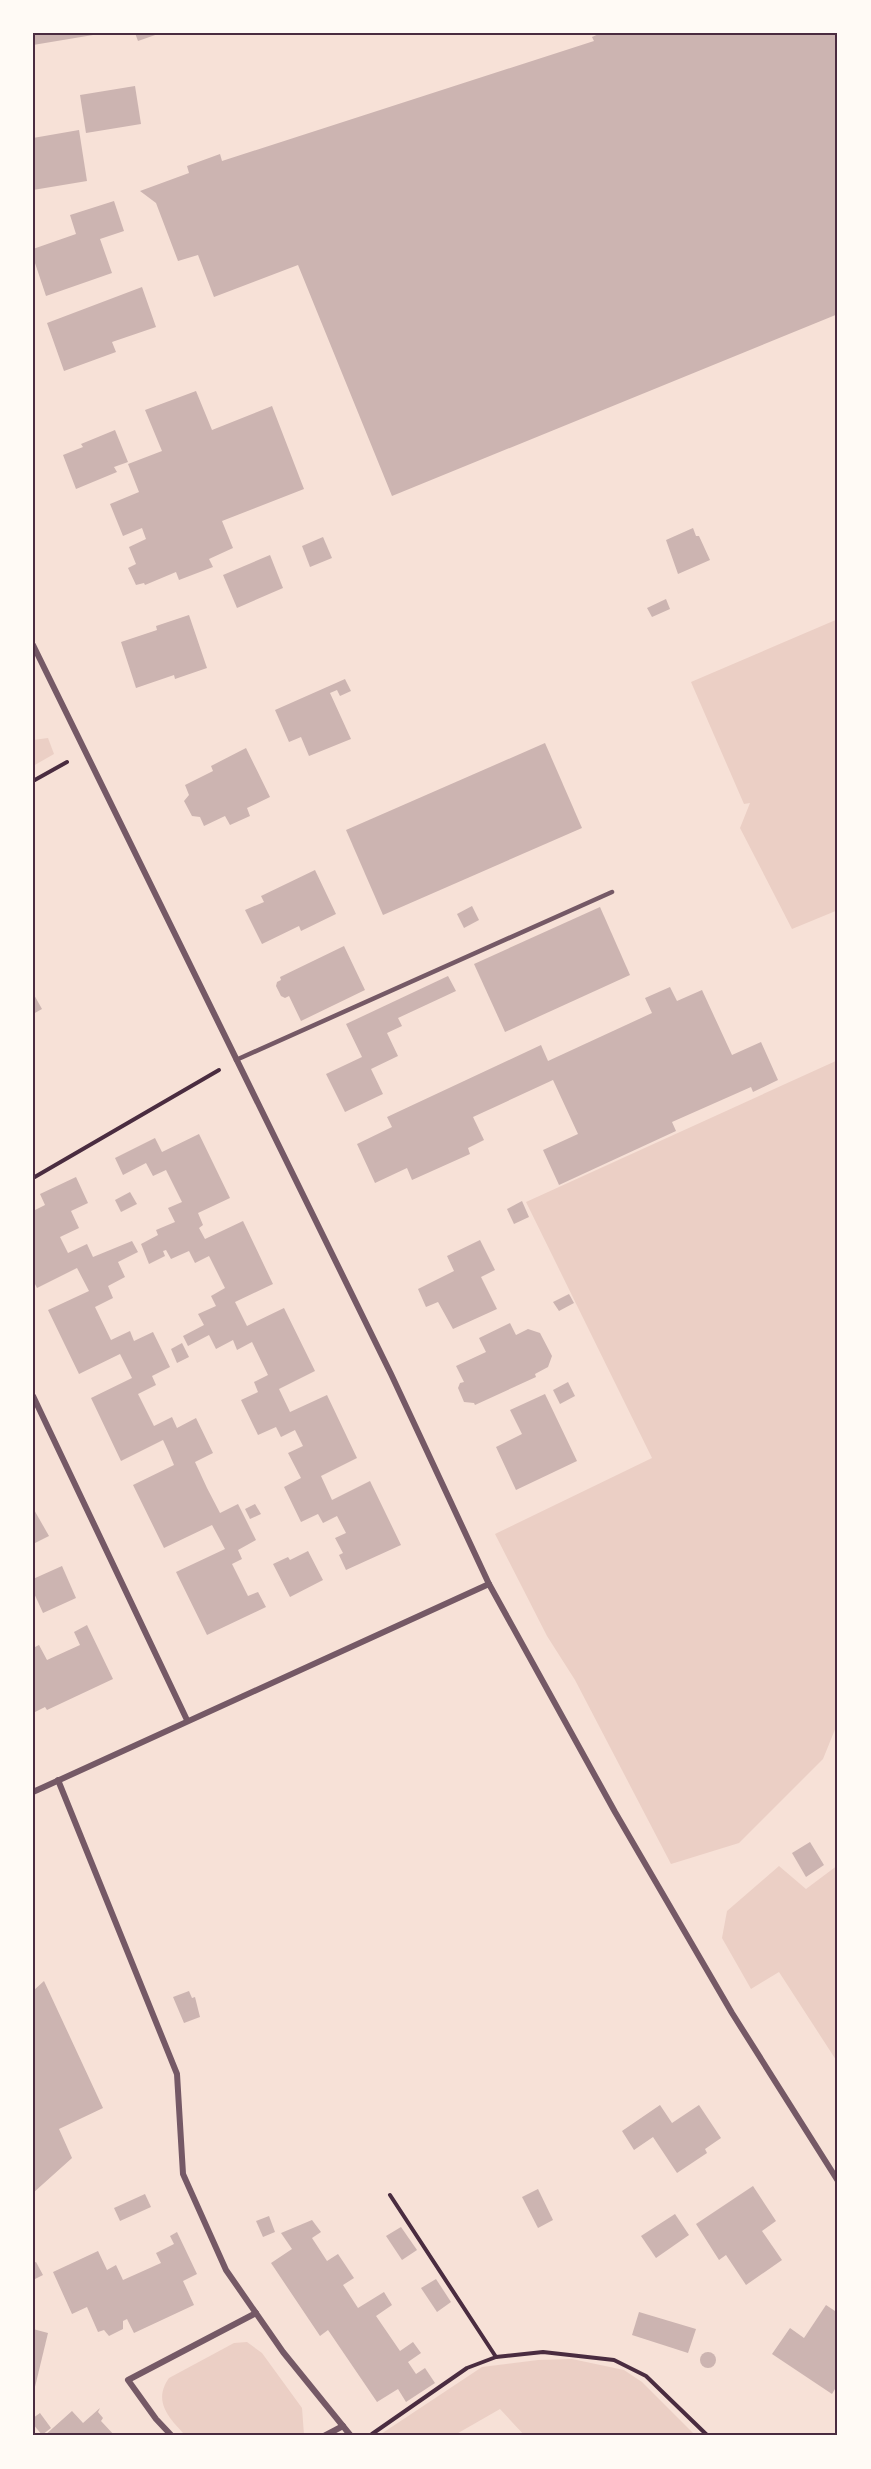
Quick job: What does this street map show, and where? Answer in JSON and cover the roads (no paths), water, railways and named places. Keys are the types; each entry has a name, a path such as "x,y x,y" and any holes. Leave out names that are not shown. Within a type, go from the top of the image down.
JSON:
{"street":[{"path":"33,645 391,1374 489,1584 615,1812 732,2013 838,2181"},
{"path":"33,1396 187,1720"},
{"path":"33,1416 41,1412"},
{"path":"33,1792 489,1584"},
{"path":"58,1780 177,2074 183,2174 226,2270 256,2313 351,2436"},
{"path":"172,2436 156,2419 128,2380 256,2313"},
{"path":"324,2436 343,2426"}],"lane":[{"path":"236,1060 612,892"}]}
